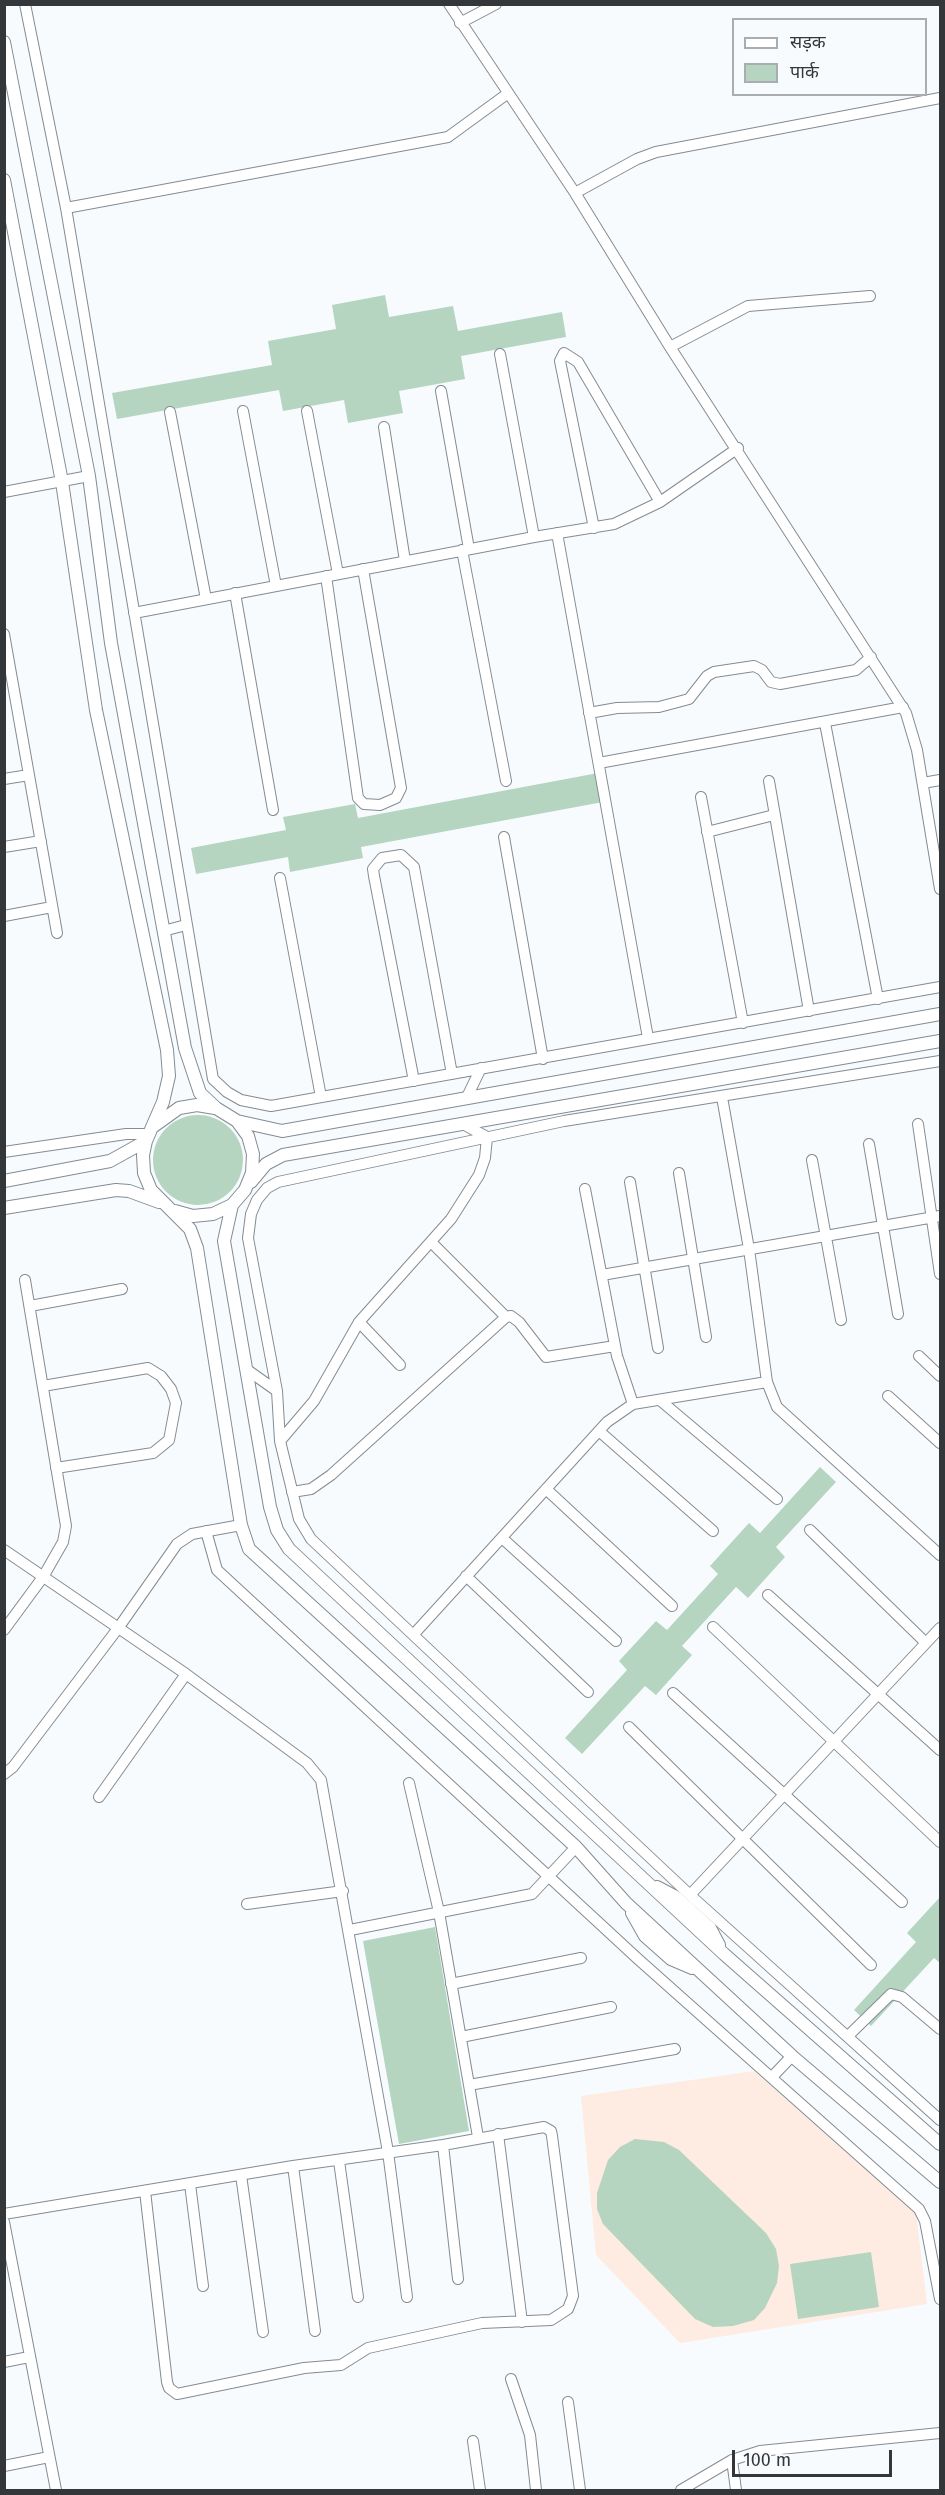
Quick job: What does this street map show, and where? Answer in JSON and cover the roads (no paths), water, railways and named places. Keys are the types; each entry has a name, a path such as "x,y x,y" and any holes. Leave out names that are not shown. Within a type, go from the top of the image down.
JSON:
{"street":[{"path":"25,4 66,208 213,1079 227,1092 258,1105 271,1106 940,987"},
{"path":"449,4 575,193 670,347 738,448 903,707 918,750 940,889"},
{"path":"460,23 496,4"},
{"path":"4,42 89,476 111,643 164,931 192,1071 200,1093 216,1108 237,1121 282,1131 940,1014"},
{"path":"66,208 448,136 507,94"},
{"path":"575,193 637,159 656,152 940,98"},
{"path":"4,180 62,482 96,710 167,1050 169,1076 143,1155 144,1173 151,1190 190,1228 197,1248 241,1525 253,1554 576,1847 626,1904 645,1936 671,1959 699,1971 792,2056 940,2182"},
{"path":"670,347 748,306 870,296"},
{"path":"594,528 560,361 564,353 578,362 660,502"},
{"path":"500,354 534,537"},
{"path":"441,391 506,781"},
{"path":"243,411 276,585"},
{"path":"307,411 338,574"},
{"path":"170,412 206,599"},
{"path":"384,427 405,561"},
{"path":"134,613 534,537 614,524 660,502 738,448"},
{"path":"4,492 89,476"},
{"path":"557,533 648,1038"},
{"path":"326,576 358,798 364,804 380,805 396,798 401,788 363,569"},
{"path":"235,594 273,810"},
{"path":"5,640 57,933"},
{"path":"590,713 617,708 659,707 689,699 704,680 714,672 754,666 762,670 771,682 780,684 856,670 871,657"},
{"path":"598,763 903,707"},
{"path":"825,723 878,999"},
{"path":"4,779 29,775"},
{"path":"923,783 940,780"},
{"path":"769,781 809,1011"},
{"path":"701,797 742,1023"},
{"path":"707,832 774,815"},
{"path":"504,837 543,1059"},
{"path":"4,847 41,841"},
{"path":"414,1081 374,876 374,869 382,858 401,855 414,867 452,1074"},
{"path":"280,878 321,1097"},
{"path":"4,916 52,907"},
{"path":"164,931 186,925"},
{"path":"4,1208 116,1190 129,1191 193,1216 213,1214 232,1205 266,1164 283,1155 940,1041"},
{"path":"940,1060 722,1097 564,1120 296,1178 267,1188 257,1200 248,1238 277,1391 280,1441 298,1519 311,1539 690,1895 940,2120"},
{"path":"467,1098 481,1068"},
{"path":"722,1097 748,1249 767,1382 777,1407 940,1555"},
{"path":"4,1180 110,1161 150,1134 180,1108 198,1105 216,1108"},
{"path":"237,1121 248,1136 253,1154 252,1173 245,1190"},
{"path":"464,1124 487,1137"},
{"path":"918,1124 936,1217 940,1274"},
{"path":"4,1152 126,1134 150,1134"},
{"path":"280,1441 314,1401 359,1322 432,1243 451,1219 479,1175 485,1158 487,1137"},
{"path":"869,1144 898,1314"},
{"path":"812,1160 841,1320"},
{"path":"679,1173 706,1337"},
{"path":"630,1182 658,1348"},
{"path":"585,1189 615,1346 633,1404"},
{"path":"232,1205 224,1241 270,1507 277,1530 289,1549 724,1954 940,2144"},
{"path":"602,1275 693,1261 748,1249 826,1238 936,1217"},
{"path":"432,1243 506,1317"},
{"path":"4,1630 43,1577 63,1542 66,1526 25,1280"},
{"path":"30,1306 122,1289"},
{"path":"292,1492 311,1489 331,1475 506,1317 511,1316 519,1322 546,1357 615,1346"},
{"path":"359,1322 400,1365"},
{"path":"919,1356 940,1376"},
{"path":"43,1386 148,1368 161,1376 171,1389 177,1403 169,1440 153,1453 56,1468"},
{"path":"246,1369 277,1391"},
{"path":"414,1634 599,1431 633,1404 767,1382"},
{"path":"888,1396 940,1443"},
{"path":"661,1401 777,1499"},
{"path":"599,1431 713,1531"},
{"path":"546,1489 672,1606"},
{"path":"4,1774 119,1627 177,1544 192,1534 241,1525"},
{"path":"810,1530 926,1643"},
{"path":"206,1531 217,1570 638,1959 919,2209 925,2221 940,2299"},
{"path":"502,1538 616,1641"},
{"path":"4,1550 186,1674 316,1771 321,1780 343,1891 388,2152 407,2297"},
{"path":"466,1576 588,1692"},
{"path":"768,1595 940,1750"},
{"path":"713,1627 940,1842"},
{"path":"690,1895 783,1793 940,1628"},
{"path":"99,1797 186,1674"},
{"path":"673,1693 902,1902"},
{"path":"629,1727 871,1965"},
{"path":"409,1783 439,1912 478,2137"},
{"path":"350,1930 532,1894 576,1847"},
{"path":"247,1904 343,1891"},
{"path":"452,1984 581,1958"},
{"path":"848,2036 891,1994 902,1997 940,2029"},
{"path":"461,2037 611,2007"},
{"path":"469,2085 675,2049"},
{"path":"772,2077 792,2056"},
{"path":"4,2214 293,2166 443,2145 544,2127 550,2131 573,2289 571,2304 562,2315 551,2320 482,2323 368,2348 341,2366 304,2368 177,2394 167,2382 146,2191"},
{"path":"498,2134 522,2322"},
{"path":"443,2145 458,2279"},
{"path":"339,2161 358,2297"},
{"path":"293,2166 315,2331"},
{"path":"241,2175 263,2332"},
{"path":"190,2184 203,2286"},
{"path":"4,2222 56,2490"},
{"path":"4,2362 29,2357"},
{"path":"511,2379 530,2435 536,2490"},
{"path":"568,2402 579,2490"},
{"path":"681,2490 732,2460 760,2451 940,2433"},
{"path":"473,2441 480,2490"},
{"path":"4,2466 50,2457"},
{"path":"732,2460 736,2490"}]}
